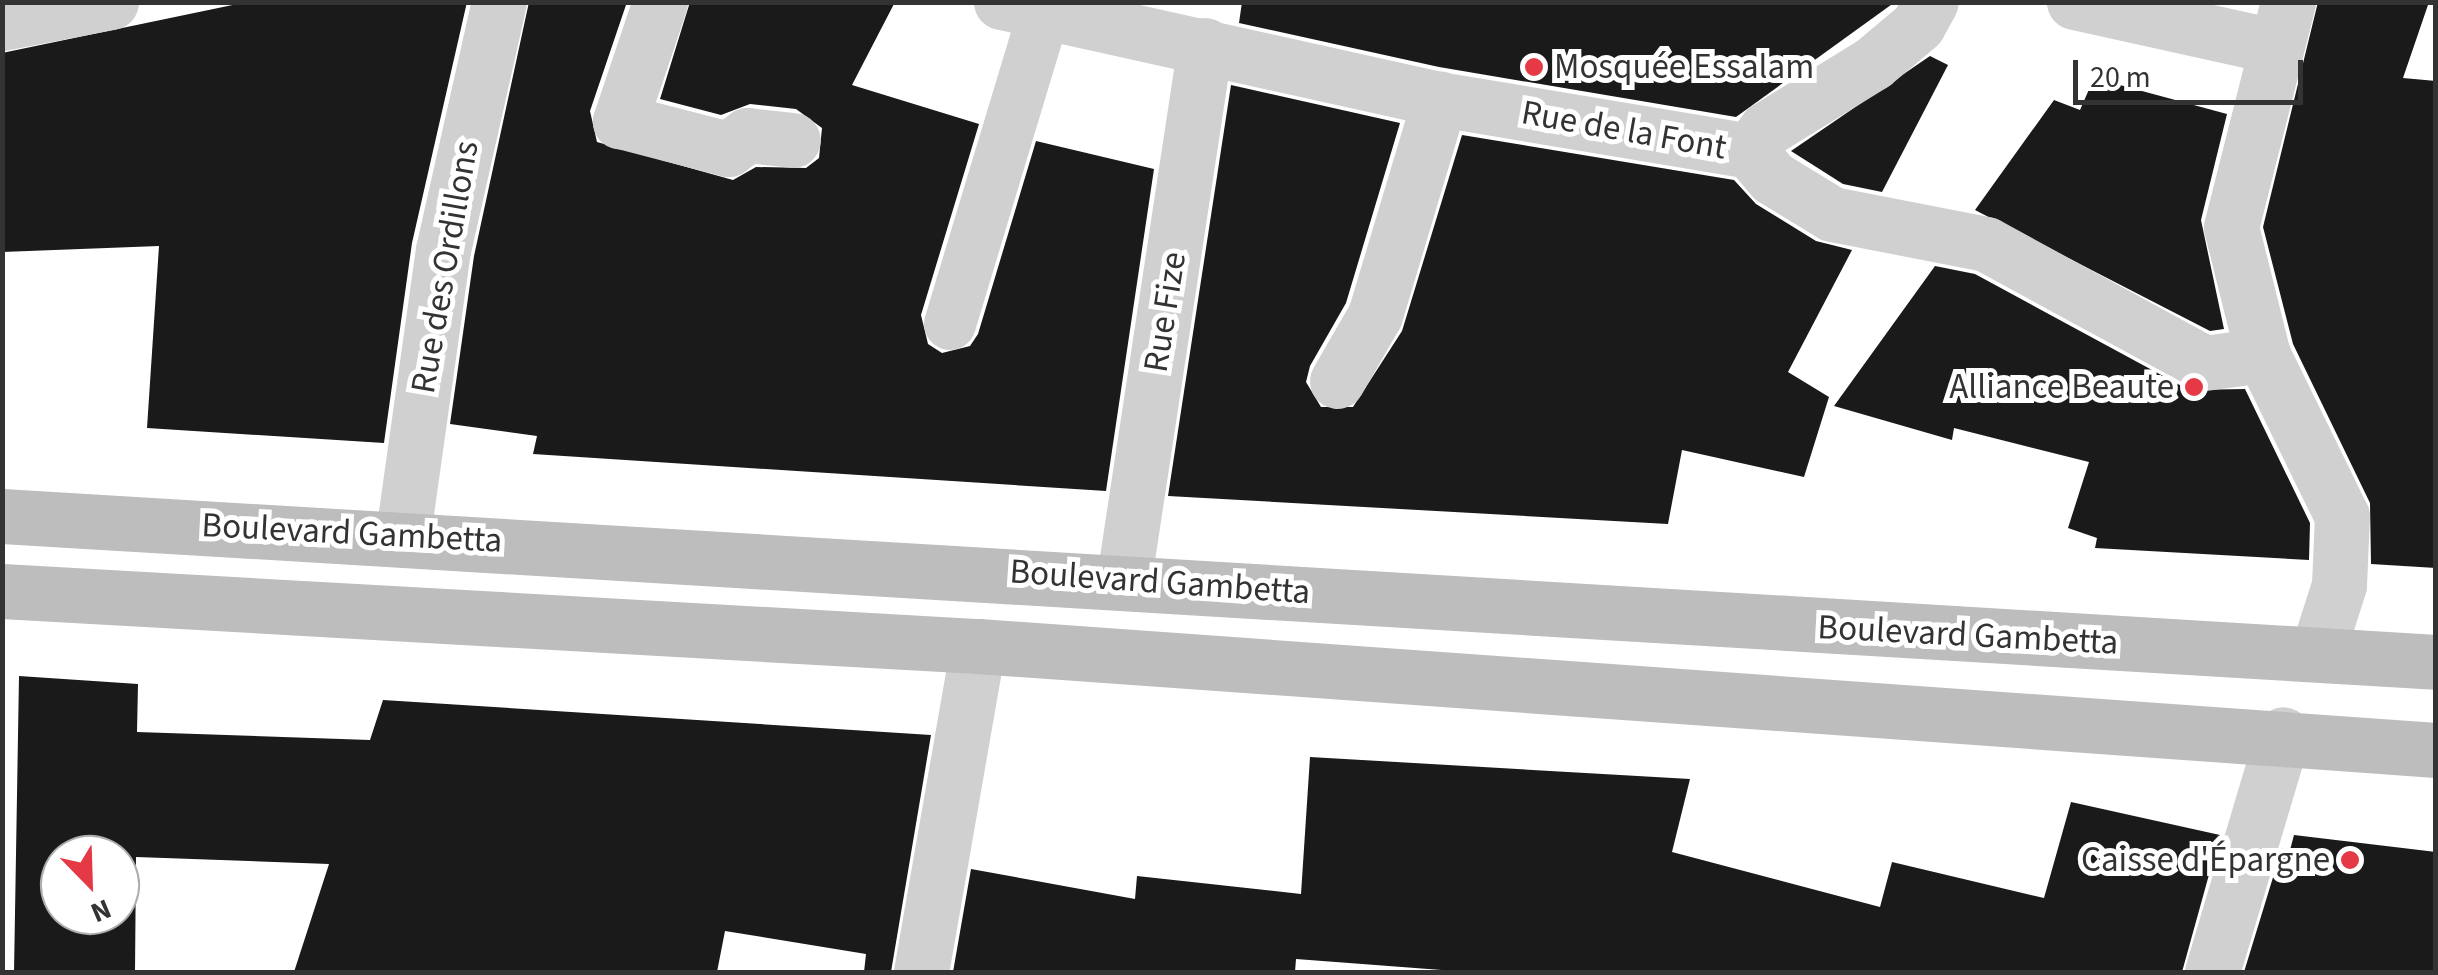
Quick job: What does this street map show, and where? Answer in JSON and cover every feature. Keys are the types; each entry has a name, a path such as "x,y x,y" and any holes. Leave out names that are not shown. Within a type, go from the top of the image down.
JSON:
{"main road":[{"name":"Boulevard Gambetta","path":"2,516 402,534 1124,578 1759,626 2318,651 2436,662"},
{"path":"2,591 978,646 2283,734 2436,750"},
{"path":"2283,734 2318,651"}],"street":[{"path":"2,23 110,2"},
{"name":"Rue des Ordillons","path":"402,534 443,250 499,2"},
{"path":"660,2 620,121 728,149 748,135 794,140"},
{"path":"1750,152 1766,129 1873,63 1931,2"},
{"path":"2074,2 2281,24 2231,227 2263,355 2342,516 2339,585 2318,651"},
{"path":"950,324 1022,9"},
{"name":"Rue de la Font","path":"1022,9 1180,28 1440,100 1750,152 1774,178 1832,214 1986,244 2204,364 2263,355"},
{"name":"Rue Fize","path":"1124,578 1180,28"},
{"path":"1337,381 1375,315 1440,100"},
{"path":"921,972 978,646"},
{"path":"2212,972 2283,734"}],"building":[{"path":"247,2 467,2 412,243 384,443 147,428 159,246 2,252 2,53"},
{"path":"529,2 627,2 590,111 597,142 733,180 756,167 806,168 819,158 822,128 796,109 750,104 721,115 660,99 690,2 895,2 852,85 979,124 921,315 928,344 942,353 970,346 978,334 1036,141 1154,169 1106,491 533,454 537,436 450,424 474,256"},
{"path":"1242,2 1895,2 1736,117 1439,67 1239,23"},
{"path":"2318,2 2429,2 2403,78 2436,81 2436,568 2371,564 2370,503 2293,344 2263,227"},
{"path":"1930,56 1948,65 1882,192 1843,184 1791,151"},
{"path":"2094,78 2227,114 2201,220 2224,329 2210,331 1975,210 2054,100 2080,110"},
{"path":"1231,85 1400,123 1346,303 1310,366 1306,382 1321,407 1353,407 1402,331 1462,135 1734,180 1756,204 1816,241 1852,250 1788,372 1829,397 1804,477 1682,450 1668,524 1168,496"},
{"path":"1935,266 1975,274 2189,390 2245,389 2310,523 2309,560 2095,548 2097,538 2068,528 2089,462 1954,428 1952,440 1834,406"},
{"path":"19,676 138,684 137,732 370,740 383,700 931,735 891,972 864,972 866,954 725,931 717,972 294,972 329,864 140,857 140,835 40,835 40,935 135,935 135,972 14,972"},
{"path":"1310,757 1690,779 1672,852 1880,907 1892,862 2044,898 2071,802 2220,835 2182,972 1468,972 1296,959 1295,972 953,972 971,869 1135,899 1137,876 1301,894"},
{"path":"2294,835 2436,852 2436,972 2244,972 2282,848 2290,850"}],"place":[{"name":"Mosquée Essalam","path":"1534,67"},
{"name":"Alliance Beaute","path":"2194,387"},
{"name":"Caisse d'Épargne","path":"2350,860"}]}
